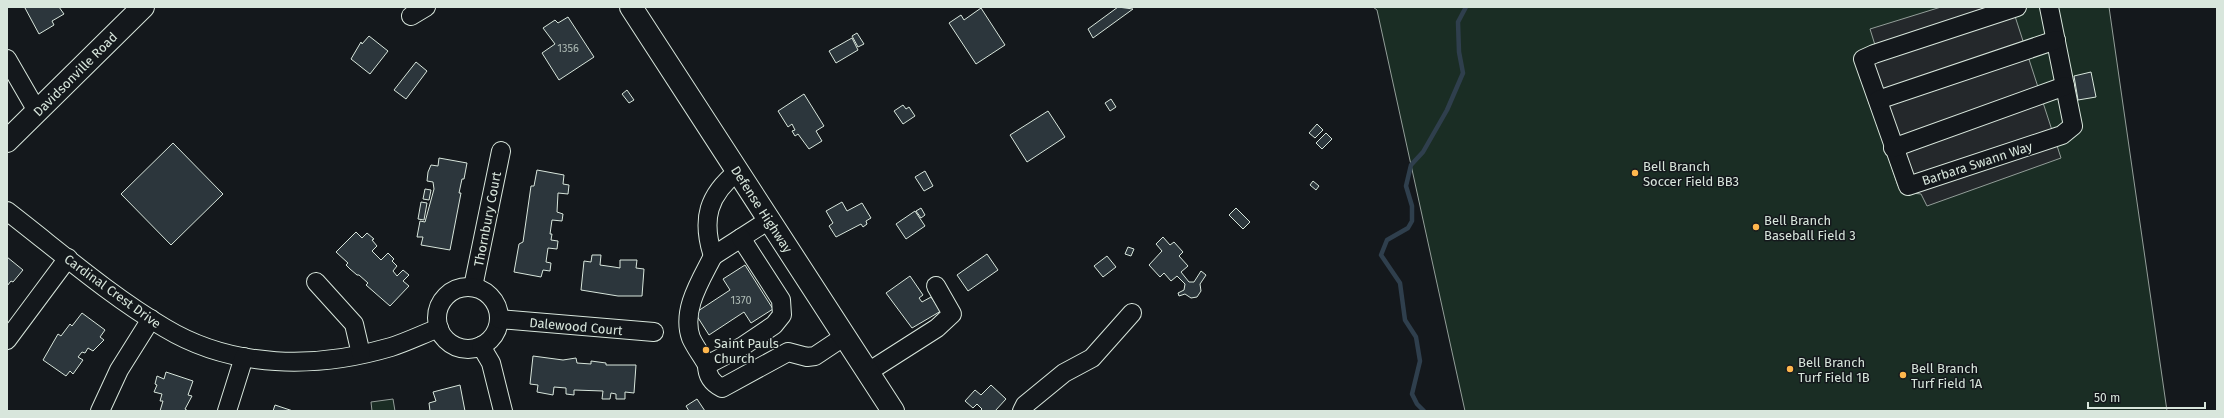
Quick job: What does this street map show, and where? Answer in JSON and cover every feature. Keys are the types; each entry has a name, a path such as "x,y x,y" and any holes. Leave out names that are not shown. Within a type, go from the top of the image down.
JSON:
{"main road":[{"name":"Davidsonville Road","path":"7,141 143,7"},
{"name":"Defense Highway","path":"631,7 893,411"}],"street":[{"path":"411,16 426,7"},
{"name":"Barbara Swann Way","path":"2017,7 1874,54 1863,60 1878,100 1893,148 1908,186 2062,135 2073,126 2049,7"},
{"path":"1878,100 2056,40"},
{"path":"7,58 37,111"},
{"path":"1893,148 2065,86"},
{"name":"Thornbury Court","path":"473,287 501,151"},
{"path":"713,256 709,243 707,224 712,200 722,184 738,171"},
{"name":"Cardinal Crest Drive","path":"7,211 68,258 166,329 222,353 292,362 324,361 391,347 439,328"},
{"path":"770,220 713,256 689,313 688,327 692,339 707,365 707,371 714,384 722,388 788,352 807,358 815,356 845,336"},
{"path":"707,365 743,346 774,325 782,315 781,300 742,238"},
{"path":"7,340 68,258"},
{"path":"316,282 354,324 361,354"},
{"path":"868,372 937,328 952,314 936,286"},
{"path":"473,287 482,291 491,298 497,308 499,319 491,338 481,346 470,348 459,347 444,337 439,328 437,317 443,299 456,289 473,287"},
{"path":"1022,411 1025,405 1064,373 1092,358 1132,312"},
{"path":"100,411 119,370 152,319"},
{"name":"Dalewood Court","path":"499,319 654,332"},
{"path":"481,346 491,363 503,411"},
{"path":"227,411 244,357"}],"green space":[{"path":"1373,7 2109,7 2167,411 1465,411 1377,10"},
{"path":"393,399 395,411 372,411 371,402"}],"shaded area":[{"path":"1941,7 2012,7 2061,158 1927,206 1921,194 1911,193 1898,186 1857,62 1875,45 1870,29"}],"building":[{"path":"59,7 64,14 52,21 54,25 39,34 25,8"},
{"path":"1118,7 1133,9 1093,38 1088,29"},
{"path":"981,8 1005,45 976,64 949,23 961,15 964,20"},
{"path":"568,17 594,57 559,80 542,53 555,44 543,28 555,20 558,23"},
{"path":"857,33 864,44 858,47 852,36"},
{"path":"369,36 388,51 370,74 351,59 361,42 362,44"},
{"path":"852,38 858,50 836,63 829,51"},
{"path":"416,62 427,71 406,99 394,90"},
{"path":"2091,72 2096,97 2078,100 2074,76"},
{"path":"627,90 634,100 629,103 622,94"},
{"path":"804,94 824,126 816,131 822,141 809,149 798,134 795,136 792,131 795,130 792,124 788,127 778,111"},
{"path":"1111,99 1116,107 1110,111 1105,103"},
{"path":"903,105 906,109 909,107 915,116 903,124 894,111"},
{"path":"1048,111 1065,137 1027,162 1010,135"},
{"path":"1317,124 1323,130 1315,138 1309,133"},
{"path":"1326,133 1332,139 1322,149 1316,143"},
{"path":"173,143 223,194 171,245 121,194"},
{"path":"439,158 467,163 464,179 462,179 459,193 461,193 450,250 421,245 423,237 417,237 420,221 425,222 434,189 433,182 427,181 428,172 431,165 438,166"},
{"path":"537,170 564,175 563,184 569,185 568,194 558,193 557,212 563,214 562,221 552,220 550,234 552,234 551,240 558,241 557,249 548,248 546,262 551,263 550,271 543,270 541,277 514,272 519,244 523,242 531,186 534,186"},
{"path":"925,171 933,186 924,191 915,177"},
{"path":"1313,181 1319,186 1316,190 1310,185"},
{"path":"425,189 431,190 429,200 423,199"},
{"path":"421,202 427,203 424,220 418,219"},
{"path":"842,202 847,211 862,203 871,218 866,221 867,224 863,227 861,224 836,237 829,226 833,223 826,211"},
{"path":"921,208 925,215 921,218 916,211"},
{"path":"1236,208 1250,222 1243,229 1229,215"},
{"path":"915,211 925,226 906,239 896,224"},
{"path":"356,232 362,238 367,233 374,239 372,240 377,246 372,251 381,260 388,253 394,259 392,261 397,266 393,271 397,276 403,270 409,275 403,281 409,286 390,306 366,285 368,283 346,265 348,263 336,252"},
{"path":"1163,237 1170,245 1174,242 1183,252 1179,256 1188,266 1181,272 1189,282 1194,282 1201,271 1206,275 1200,284 1201,291 1197,297 1191,298 1185,294 1179,296 1178,293 1184,290 1185,284 1177,276 1171,281 1164,273 1160,277 1149,265 1162,251 1156,244"},
{"path":"1128,247 1134,249 1131,256 1125,254"},
{"path":"987,254 998,270 968,291 957,275"},
{"path":"592,255 601,255 600,265 620,268 620,260 637,260 636,268 644,269 642,296 618,296 581,290 584,261 591,262"},
{"path":"1107,256 1116,267 1103,277 1094,266"},
{"path":"7,257 23,270 13,282 11,281 7,286"},
{"path":"745,265 773,309 751,323 744,312 709,335 695,313 730,290 723,279"},
{"path":"910,276 923,295 919,298 922,302 931,297 941,311 912,328 886,293"},
{"path":"82,313 105,330 100,337 104,340 93,351 88,348 85,353 82,352 78,357 83,360 73,374 70,371 66,376 43,360 58,334 61,336 70,324 72,326"},
{"path":"533,356 563,360 576,358 577,363 591,364 591,361 606,363 606,365 636,365 634,393 625,392 625,399 616,399 616,394 611,393 610,399 602,399 603,391 574,390 574,395 566,394 566,388 554,387 553,395 537,392 538,385 530,384"},
{"path":"166,372 193,381 188,395 192,396 185,409 188,411 160,411 163,401 160,401 162,394 154,392 157,385 155,384 157,376 164,379"},
{"path":"460,385 465,411 430,411 429,403 436,401 433,392"},
{"path":"991,385 1006,399 995,411 980,411 982,409 977,404 973,408 965,401 975,390 981,395"},
{"path":"697,399 705,411 689,411 686,406"},
{"path":"275,405 293,411 273,411"}],"waterway":[{"path":"1424,411 1417,404 1412,394 1420,361 1416,337 1405,320 1400,283 1381,255 1387,240 1408,228 1412,221 1412,206 1406,186 1411,165 1423,152 1447,110 1463,73 1459,52 1458,22 1466,7"}],"place":[{"name":"Bell Branch Soccer Field BB3","path":"1635,173"},
{"name":"Bell Branch Baseball Field 3","path":"1756,227"},
{"name":"Saint Pauls Church","path":"706,350"},
{"name":"Bell Branch Turf Field 1B","path":"1790,369"},
{"name":"Bell Branch Turf Field 1A","path":"1903,375"}]}
